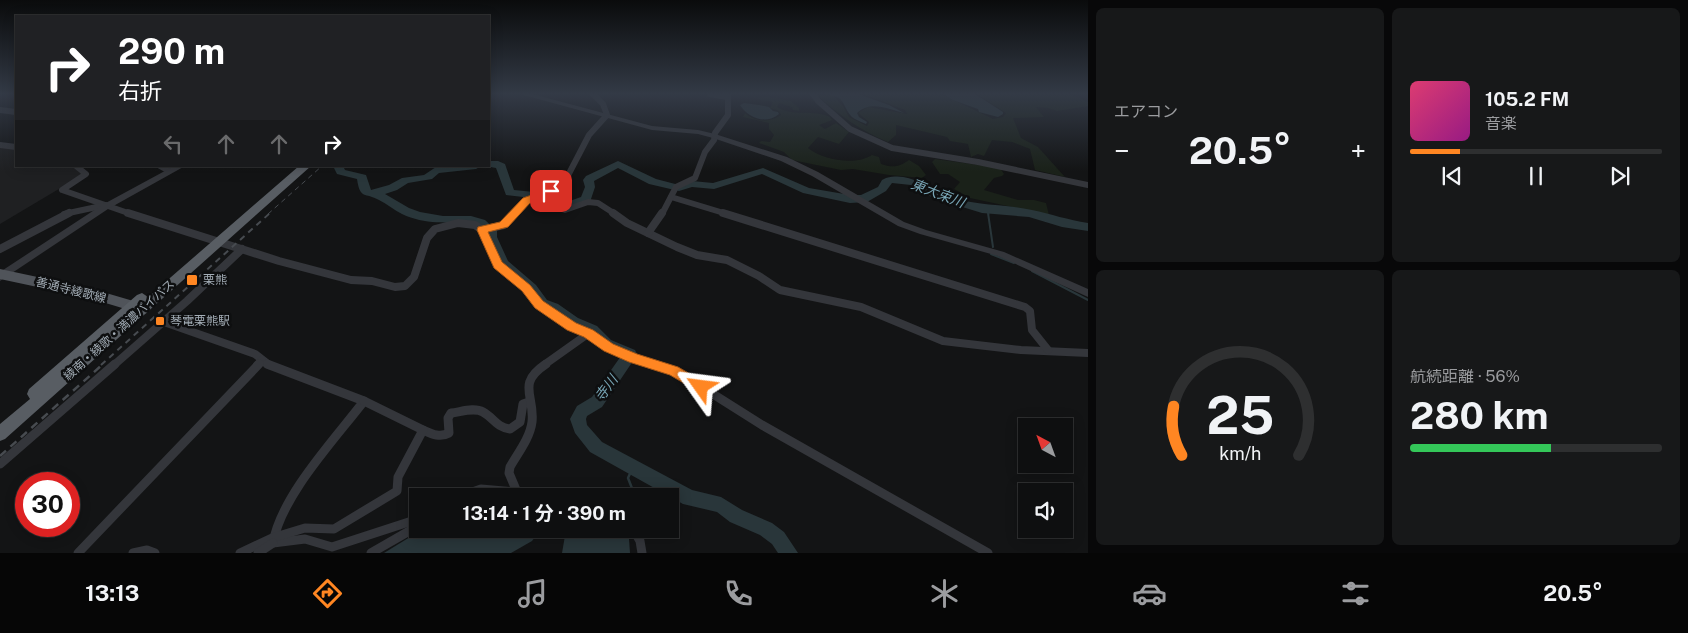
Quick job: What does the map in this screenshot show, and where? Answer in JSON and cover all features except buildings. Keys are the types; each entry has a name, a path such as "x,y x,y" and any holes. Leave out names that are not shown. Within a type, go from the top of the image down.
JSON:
{"highway":[{"name":"綾南・綾歌・満濃バイパス","path":"215,241 296,167"},
{"name":"綾南・綾歌・満濃バイパス","path":"0,424 305,167"},
{"name":"綾南・綾歌・満濃バイパス","path":"0,434 137,308"}],"main road":[{"name":"善通寺綾歌線","path":"1,275 89,294 137,308"}],"street":[{"path":"77,167 86,174 62,190 242,249 351,280 401,287 410,283 414,278 427,238 435,229 458,223 475,225 486,229 504,224 527,200 562,187 589,135 603,120"},
{"path":"624,120 652,128 698,132 715,136 791,162 907,226 1002,254 1088,294"},
{"path":"648,233 660,218 675,187 695,178 705,152 714,140 715,133 725,120"},
{"path":"839,120 850,129 892,148 978,162 1088,185"},
{"path":"0,145 15,147"},
{"path":"162,167 169,171"},
{"path":"1,275 106,205 179,167"},
{"path":"537,197 565,210 588,202 598,204 627,223 648,233 697,255 727,260 759,276 780,290 860,307 943,341 1021,350 1048,350 1088,354"},
{"path":"671,197 1025,307 1030,311 1032,330 1048,350"},
{"path":"0,249 65,214 106,205"},
{"path":"486,229 496,260 502,270 526,288 539,304 572,326 588,333 601,344 686,377 762,425 988,553"},
{"path":"0,464 164,322 242,249"},
{"path":"164,322 255,354 270,366 364,401 423,430 440,436 449,433 448,418 451,413 478,411 486,414 496,426 510,429 520,422 523,404 528,402"},
{"path":"515,488 509,473 510,467 531,428 528,385 535,371 588,333"},
{"path":"78,553 262,360"},
{"path":"258,553 272,540 277,523 289,502 364,401"},
{"path":"240,553 305,528 334,529 397,491 398,477 423,430"},
{"path":"272,540 305,539 332,547 409,522"},
{"path":"371,553 409,531"},
{"path":"638,538 642,553"},
{"path":"133,553 147,550 155,553"}],"shaded area":[{"path":"755,120 832,120 819,125 825,129 836,123 849,132 839,144 818,137 808,148 822,156 848,161 872,155 879,157 881,164 889,166 899,165 909,160 919,166 926,175 922,178 853,169 841,170 792,160 784,152 759,143 761,141 770,142 774,135 769,129 769,123"},
{"path":"848,120 855,120 867,126 869,122 866,120 1014,120 1021,138 1038,147 1065,177 1035,170 1030,149 1012,142 992,140 984,156 978,154 971,157 968,144 950,141 947,137 896,125 896,135 888,142"},
{"path":"856,120 863,120 867,122 866,124"},
{"path":"0,147 15,149 15,167 73,167 84,174 0,224"},
{"path":"935,159 1000,168 1004,174 994,178 984,190 1018,200 1034,200 1046,203 1049,215 970,198 954,189 960,182 948,174 940,174 932,162"},
{"path":"409,538 534,538 511,553 384,553"},
{"path":"565,538 629,539 630,553 562,553"}],"waterway":[{"name":"東大束川","path":"490,164 501,166 510,193 534,195 564,207 586,199 590,187 588,180 618,164 653,182 679,188 692,184 714,186 763,171 807,191 850,199 863,199 882,189 886,182 890,180 914,182 937,196 982,209 1030,213 1062,223 1088,227"},
{"name":"東大束川","path":"338,167 341,172 362,177 364,190 369,194 393,188 406,180 428,177 436,170 466,167"},
{"name":"寺川","path":"376,194 405,211 419,216 443,220 476,220 486,226 491,231 491,237 503,264 532,288 542,304 553,308 573,322 592,330 606,344 630,354 597,402 582,411 578,419 580,428 596,447 689,498 721,505 736,516 766,529 778,538 789,553"},
{"name":"東大束川","path":"988,210 989,214"},
{"path":"988,213 993,247"},
{"path":"991,254 1014,263"},
{"path":"1032,271 1088,300"},
{"path":"632,488 628,478 633,467"}],"railway":[{"path":"268,214 321,167"},
{"path":"101,365 270,213"},
{"path":"0,456 103,364"}],"place":[{"name":"栗熊","path":"192,280"},
{"name":"琴電栗熊駅","path":"160,321"}],"route":[{"path":"551,191 535,199 527,200 504,224 482,230 498,265 526,288 539,304 572,326 588,333 601,344 634,359 674,371 701,387"}]}
